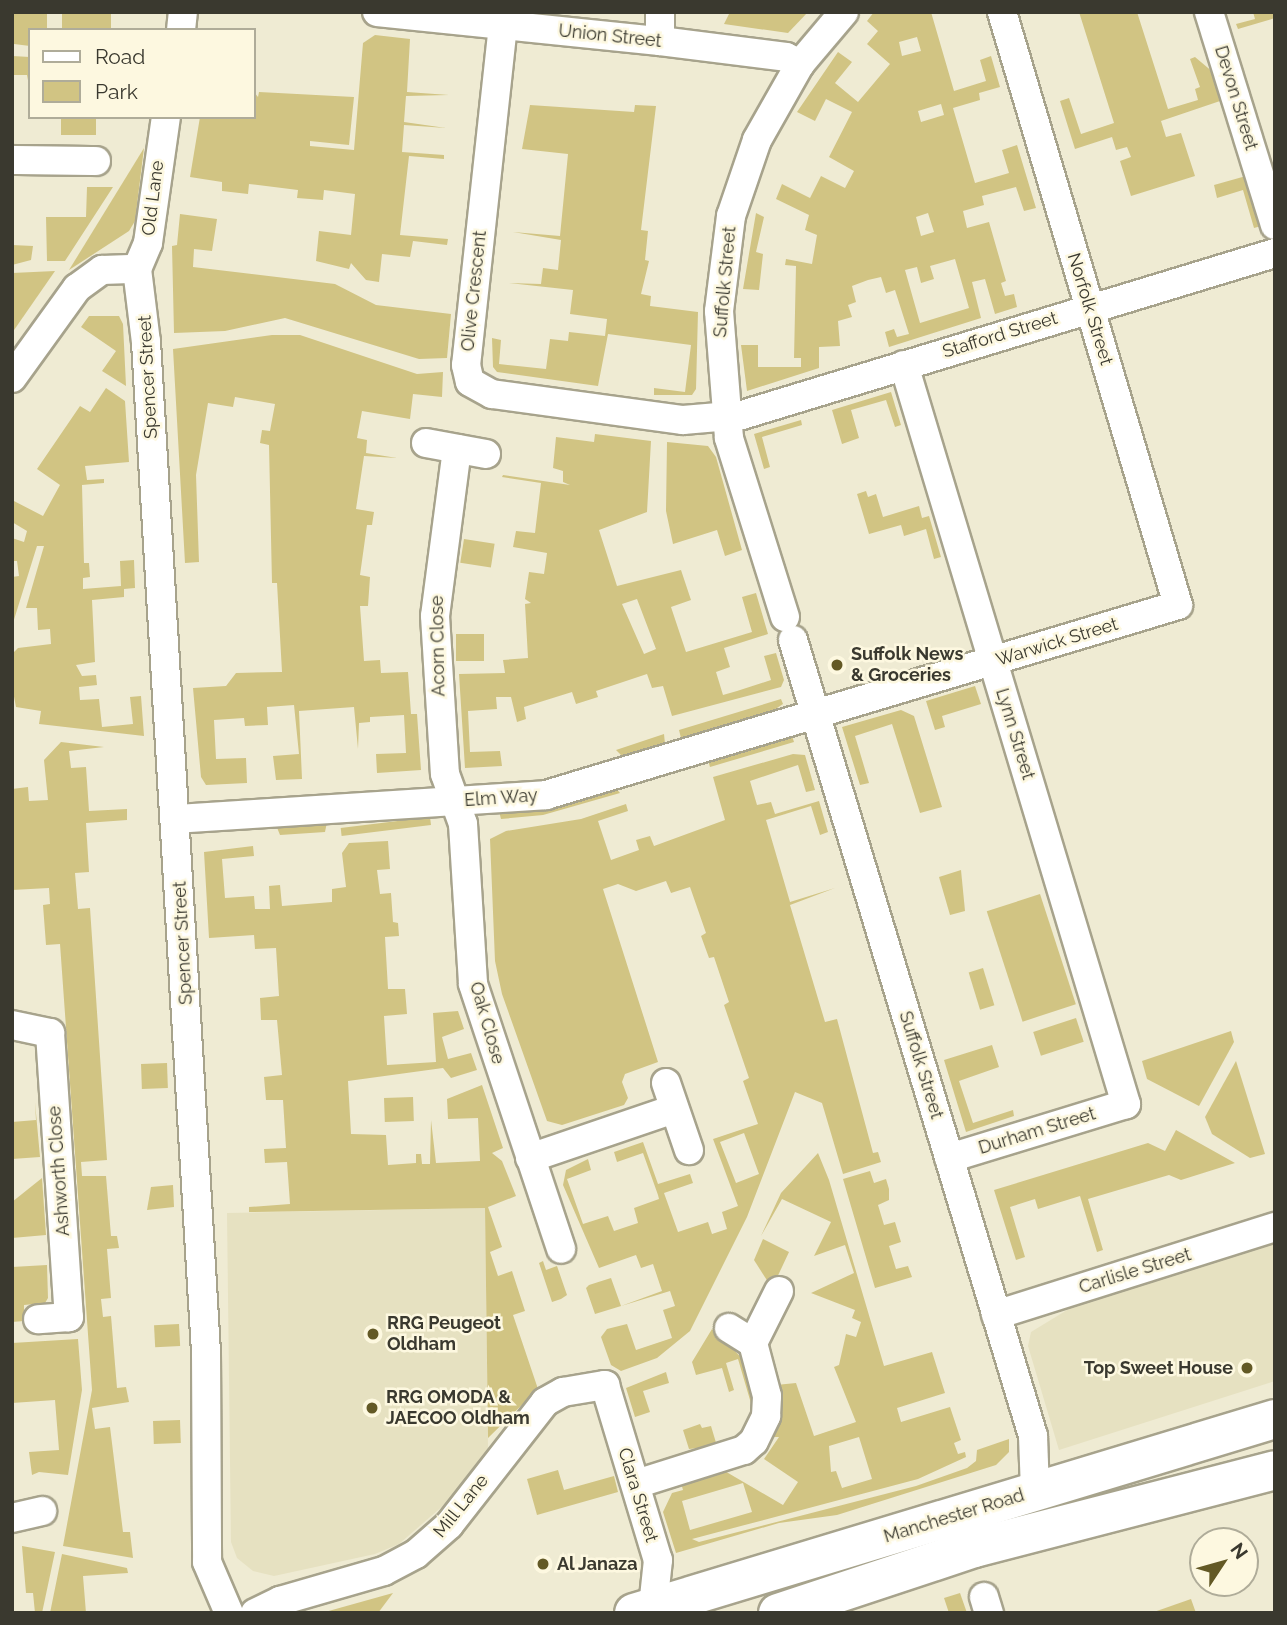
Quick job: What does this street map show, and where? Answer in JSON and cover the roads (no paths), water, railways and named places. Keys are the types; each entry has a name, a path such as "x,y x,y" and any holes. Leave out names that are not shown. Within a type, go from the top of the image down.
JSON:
{"highway":[{"name":"Manchester Road","path":"643,1610 1275,1419"},
{"name":"Manchester Road","path":"778,1613 974,1549 1275,1469"}],"street":[{"name":"Union Street","path":"377,12 660,41 786,57 800,64"},
{"path":"660,12 660,41"},
{"name":"Suffolk Street","path":"844,12 800,64 757,140 731,216 719,310 725,416 1029,1425 1035,1491"},
{"name":"Norfolk Street","path":"1002,12 1178,605"},
{"name":"Devon Street","path":"1209,12 1275,225"},
{"name":"Olive Crescent","path":"503,25 470,328 470,382 492,394 645,415 683,420 725,416"},
{"name":"Old Lane","path":"138,269 148,243 166,119"},
{"path":"12,160 96,161"},
{"name":"Stafford Street","path":"725,416 749,412 1275,253"},
{"path":"12,378 77,288 102,271 138,269"},
{"name":"Spencer Street","path":"138,269 144,306 206,1353 207,1562 229,1613"},
{"name":"Lynn Street","path":"904,365 1126,1104"},
{"path":"426,443 486,454"},
{"name":"Acorn Close","path":"452,801 445,774 435,616 457,449"},
{"name":"Warwick Street","path":"815,714 1178,605"},
{"name":"Elm Way","path":"176,819 546,795 815,714"},
{"name":"Oak Close","path":"452,801 463,824 473,984 561,1249"},
{"name":"Ashworth Close","path":"12,1025 50,1033 69,1317 38,1319"},
{"path":"530,1158 670,1096 689,1150"},
{"name":"Durham Street","path":"949,1158 1126,1104"},
{"name":"Carlisle Street","path":"996,1315 1275,1227"},
{"path":"636,1484 744,1450 754,1441 766,1416 767,1396 753,1343 779,1291"},
{"path":"729,1328 753,1343"},
{"name":"Clara Street","path":"605,1385 658,1560 643,1610"},
{"name":"Mill Lane","path":"255,1613 280,1601 384,1571 416,1554 449,1525 545,1402 584,1386 605,1385"},
{"path":"12,1518 42,1511"}],"place":[{"name":"Suffolk News & Groceries","path":"837,665"},
{"name":"RRG Peugeot Oldham","path":"373,1334"},
{"name":"Top Sweet House","path":"1247,1368"},
{"name":"RRG OMODA & JAECOO Oldham","path":"372,1408"},
{"name":"Al Janaza","path":"543,1564"}]}
